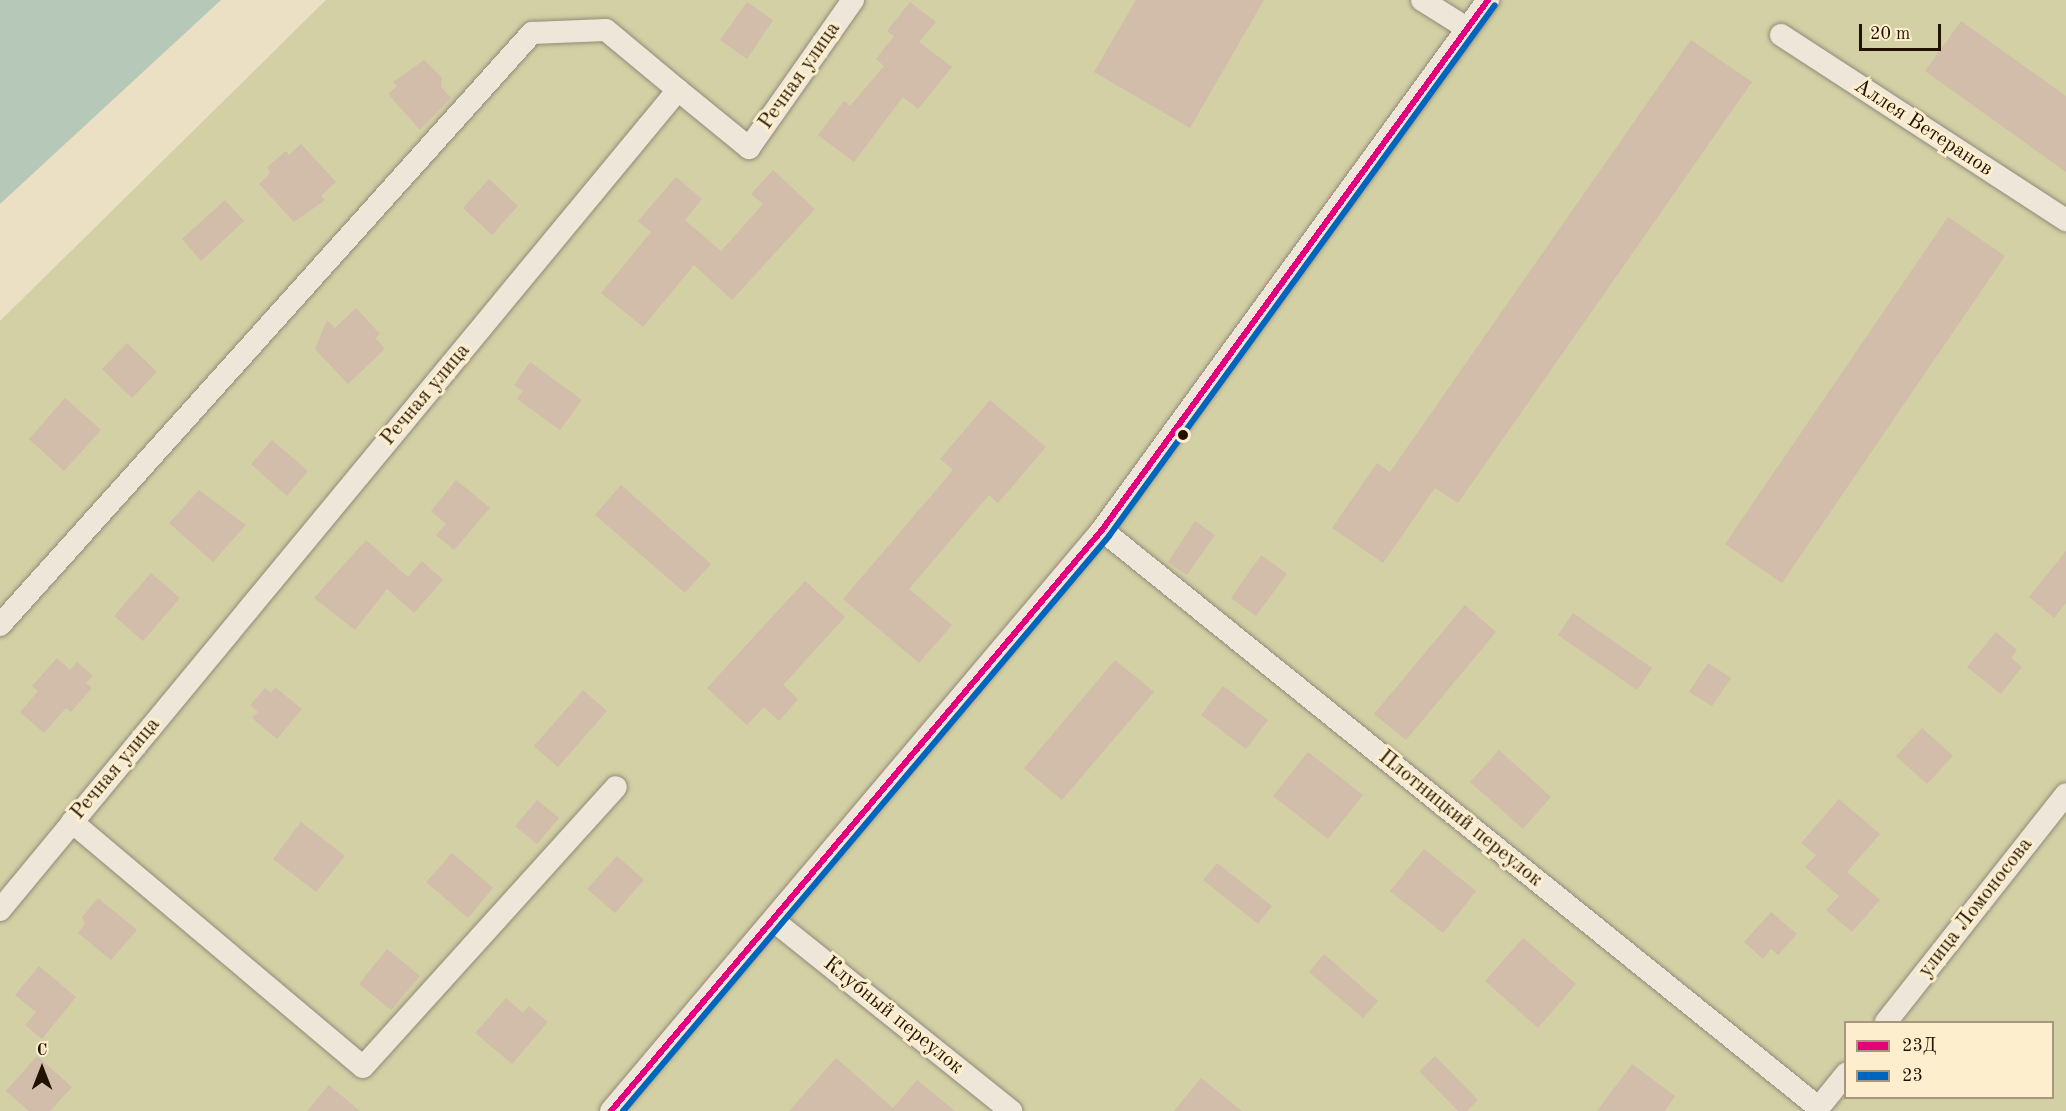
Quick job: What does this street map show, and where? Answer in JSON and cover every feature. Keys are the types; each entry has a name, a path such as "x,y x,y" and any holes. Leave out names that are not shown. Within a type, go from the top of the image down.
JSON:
{"street":[{"name":"Речная улица","path":"0,910 678,90 749,148 853,0"},
{"path":"1422,0 1465,27"},
{"path":"611,1111 774,921 1102,530 1465,27 1488,0"},
{"path":"0,626 532,33 606,30 678,90"},
{"name":"Аллея Ветеранов","path":"1781,35 2066,220"},
{"name":"Плотницкий переулок","path":"1102,530 1818,1110"},
{"path":"72,822 363,1067 616,787"},
{"name":"улица Ломоносова","path":"1888,1021 2066,794"},
{"name":"Клубный переулок","path":"774,921 1011,1111"},
{"path":"1818,1110 1844,1075"}],"shaded area":[{"path":"0,0 221,0 0,204"},
{"path":"326,0 2066,0 2066,1111 0,1111 0,321"}],"building":[{"path":"1136,0 1264,0 1190,128 1094,72"},
{"path":"747,2 773,20 747,59 720,40"},
{"path":"910,2 936,22 919,42 952,67 918,109 903,97 854,162 818,135 844,101 850,106 884,66 876,59 894,36 887,31"},
{"path":"1961,21 2066,96 2066,172 1925,71"},
{"path":"1691,40 1752,82 1458,503 1435,488 1383,563 1332,528 1377,463 1390,472"},
{"path":"424,60 442,78 441,87 451,98 420,130 388,94 397,86 393,82"},
{"path":"301,144 336,182 321,196 325,200 294,222 259,184 270,173 267,167 286,151 289,155"},
{"path":"773,170 815,209 732,300 694,265 643,327 601,293 651,232 638,221 676,177 702,199 685,220 721,251 763,204 751,194"},
{"path":"489,179 518,206 492,235 463,208"},
{"path":"225,200 244,221 201,261 182,239"},
{"path":"1948,217 2005,256 1782,583 1725,544"},
{"path":"356,308 380,334 375,338 385,349 348,384 315,349 327,320 335,328"},
{"path":"127,343 157,372 132,398 102,369"},
{"path":"530,362 582,400 560,430 517,399 523,391 514,385"},
{"path":"65,398 101,430 64,471 29,439"},
{"path":"990,400 1046,447 998,503 989,495 909,589 952,625 919,663 843,599 953,470 940,459"},
{"path":"272,440 308,471 287,496 251,464"},
{"path":"456,480 490,508 454,550 436,535 446,524 431,511"},
{"path":"621,485 711,564 685,593 595,515"},
{"path":"199,490 246,525 213,562 169,523"},
{"path":"1195,521 1215,535 1187,575 1168,562"},
{"path":"366,540 408,577 422,561 443,580 414,613 387,589 355,630 314,598"},
{"path":"2066,551 2066,603 2054,618 2029,597"},
{"path":"1261,555 1287,574 1256,616 1231,598"},
{"path":"151,573 180,598 143,641 114,616"},
{"path":"805,581 845,617 783,685 798,699 779,721 764,707 747,725 707,688"},
{"path":"1465,605 1496,632 1406,740 1374,714"},
{"path":"1573,613 1652,668 1637,690 1558,635"},
{"path":"1996,632 2017,650 2011,658 2022,667 2001,694 1967,667"},
{"path":"57,658 70,670 77,662 93,676 86,683 92,688 71,712 66,708 44,733 20,712 38,691 32,686"},
{"path":"1115,660 1154,692 1062,800 1024,768"},
{"path":"1708,663 1731,678 1712,706 1689,692"},
{"path":"1223,686 1268,720 1246,749 1201,715"},
{"path":"275,687 302,709 277,739 252,718 258,712 250,705 265,688 271,693"},
{"path":"583,690 607,711 558,767 534,746"},
{"path":"1922,728 1953,756 1927,784 1896,756"},
{"path":"1499,750 1551,797 1523,829 1470,782"},
{"path":"1308,752 1363,795 1328,839 1273,796"},
{"path":"1839,799 1880,834 1847,872 1880,900 1852,932 1826,910 1839,896 1805,867 1816,855 1801,843"},
{"path":"537,800 559,818 537,844 515,826"},
{"path":"301,822 345,856 316,892 273,859"},
{"path":"1424,849 1476,891 1443,933 1390,891"},
{"path":"452,853 493,888 468,918 426,882"},
{"path":"617,856 644,880 615,913 587,889"},
{"path":"1217,863 1272,906 1258,924 1203,880"},
{"path":"98,898 137,930 111,960 78,933 85,924 82,917"},
{"path":"1771,912 1797,934 1778,955 1771,949 1763,959 1744,942"},
{"path":"1523,938 1576,984 1538,1028 1485,981"},
{"path":"387,949 420,976 391,1010 359,984"},
{"path":"1324,954 1378,1001 1363,1018 1309,972"},
{"path":"39,966 76,997 42,1039 25,1025 36,1012 15,995"},
{"path":"506,998 523,1013 529,1006 548,1022 512,1064 475,1033"},
{"path":"37,1056 72,1087 50,1111 29,1111 6,1091"},
{"path":"1435,1056 1478,1100 1467,1111 1458,1111 1419,1071"},
{"path":"836,1058 893,1108 917,1080 955,1111 789,1111"},
{"path":"1632,1064 1675,1096 1665,1111 1597,1111"},
{"path":"1201,1078 1242,1111 1174,1111"},
{"path":"329,1085 360,1111 307,1111"}],"transit line":[{"name":"23Д","path":"611,1111 1102,530 1488,0"},
{"name":"23","path":"623,1111 1109,536 1495,5"}]}
